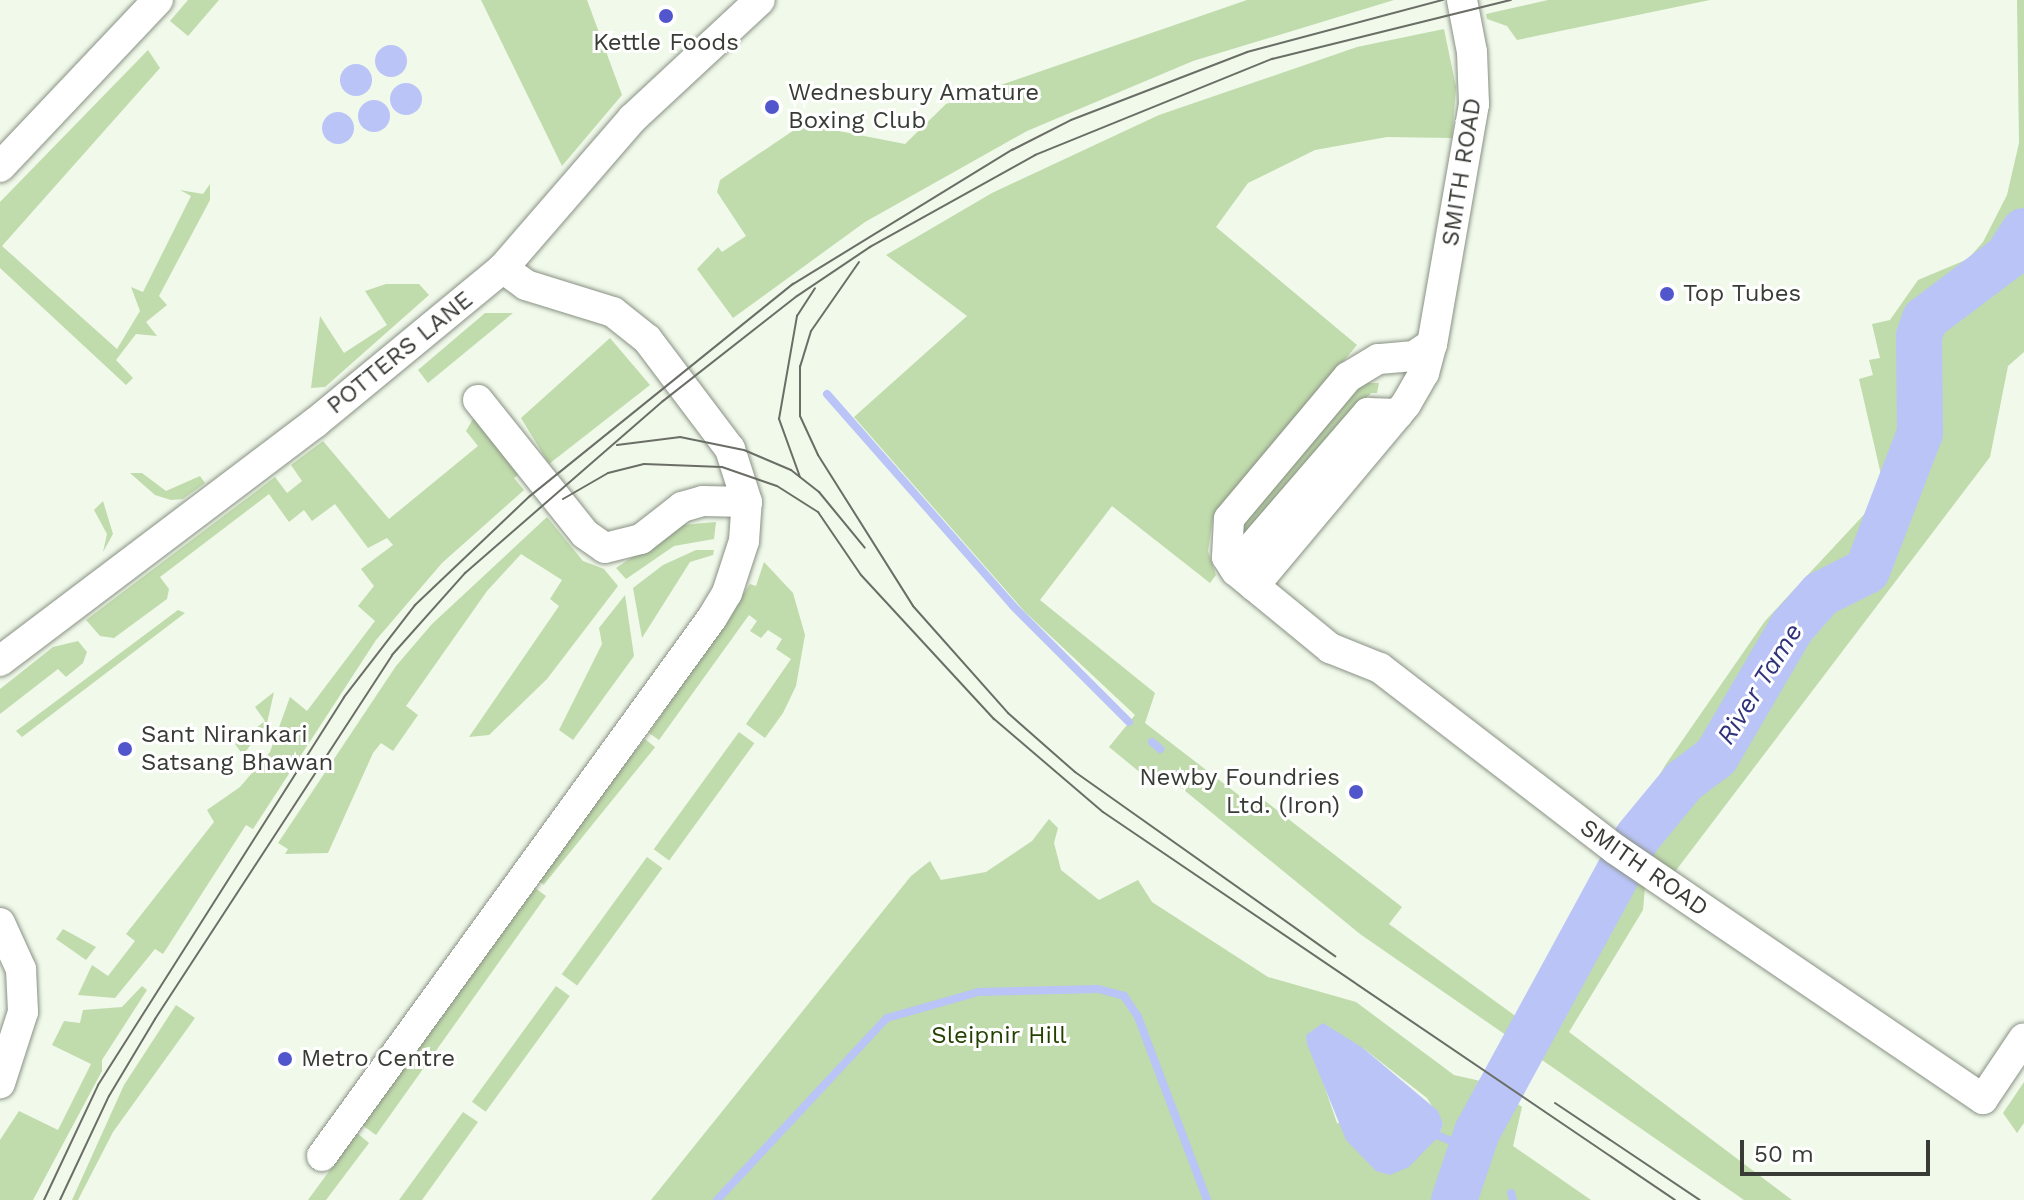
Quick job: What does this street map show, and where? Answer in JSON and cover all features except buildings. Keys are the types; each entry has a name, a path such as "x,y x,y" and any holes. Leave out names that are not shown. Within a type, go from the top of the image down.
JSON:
{"street":[{"path":"0,167 158,0"},
{"name":"POTTERS LANE","path":"0,661 311,426 503,268 633,118 760,0"},
{"name":"SMITH ROAD","path":"1462,0 1472,52 1474,104 1432,344 1424,373 1398,414 1244,577 1330,648 1380,668 1615,849 1983,1099 2024,1038"},
{"path":"322,1156 712,618 736,570 747,502 730,449 632,324 590,303 526,285 503,268"},
{"path":"1244,577 1225,540 1229,519 1348,377 1378,359 1414,356 1432,344"},
{"path":"478,400 585,534 605,548 641,539 682,507 703,501 747,502"},
{"path":"0,923 21,969 23,1012 0,1083"}],"green space":[{"path":"188,0 219,0 188,36 170,21"},
{"path":"481,0 587,0 622,95 562,166"},
{"path":"1247,0 1394,0 1193,61 1027,131 865,222 733,318 697,269 718,247 722,252 746,236 717,192 720,180 803,124 905,144 946,104"},
{"path":"1548,0 1710,0 1517,40 1507,26 1487,19 1486,14"},
{"path":"2017,0 2024,0 2024,352 2008,366 1990,457 1674,873 1623,837 1666,764 1765,621 1885,492 1859,379 1873,375 1869,360 1880,358 1872,324 1890,320 1918,280 1968,259 1983,242 2007,195 2019,143"},
{"path":"1444,29 1456,87 1452,138 1387,137 1315,150 1248,183 1216,227 1357,345 1213,518 1208,551 1216,575 1210,583 1112,506 1040,600 1155,693 1145,723 1253,806 1260,797 1402,907 1389,924 1525,1023 1591,904 1585,893 1609,860 1645,887 1643,910 1569,1032 1792,1200 1744,1200 1360,934 1162,772 1142,774 1109,747 1135,715 1025,612 854,417 967,316 886,255 992,193 1159,115 1357,47"},
{"path":"148,50 160,68 2,246 117,349 140,311 131,287 143,292 191,196 180,190 203,194 210,184 210,200 159,296 167,305 146,322 157,336 136,334 116,360 133,378 126,385 0,268 0,202"},
{"path":"386,284 419,284 429,295 325,387 311,388 320,316 344,353 387,325 365,291"},
{"path":"485,313 513,313 428,383 418,370"},
{"path":"610,338 650,385 549,464 521,418"},
{"path":"1366,383 1379,383 1377,393 1371,393 1243,543 1238,528 1350,393"},
{"path":"473,419 481,422 520,473 514,478 524,490 442,563 376,640 253,829 246,825 163,954 155,949 115,998 78,995 92,965 108,976 135,941 126,934 214,822 207,810 240,787 270,752 290,697 307,711 375,621 358,606 374,586 361,569 393,545 387,538 368,548 335,504 312,521 304,510 289,522 269,494 160,577 169,589 167,599 114,638 100,636 86,620 275,477 287,493 302,481 291,465 323,441 389,519 478,446 466,431"},
{"path":"130,473 142,473 166,491 200,476 205,483 183,499 171,500 155,495"},
{"path":"103,501 113,534 103,552 107,534 94,510"},
{"path":"547,517 583,561 604,569 618,586 547,679 489,735 469,737 559,606 550,599 562,580 521,554 487,591 406,706 418,715 393,751 381,743 373,753 328,853 285,854 288,849 278,843 396,666 432,624"},
{"path":"716,522 714,539 674,546 626,579 616,568 681,525"},
{"path":"696,550 714,550 713,555 690,562 642,638 633,588 663,565"},
{"path":"764,562 793,593 805,635 796,686 783,713 765,738 746,724 791,659 776,649 782,639 768,630 761,638 750,631 757,621 749,615 659,740 649,733 750,584 756,586"},
{"path":"625,595 634,656 573,740 559,730 602,644 599,628"},
{"path":"178,610 185,613 22,737 16,731"},
{"path":"78,641 87,652 83,663 66,677 58,669 0,714 0,689 53,647"},
{"path":"274,692 267,723 243,755 235,744 265,721 255,707"},
{"path":"739,732 754,743 669,860 654,849"},
{"path":"645,739 655,747 544,885 534,877"},
{"name":"Sleipnir Hill","path":"1049,819 1058,828 1054,843 1061,870 1099,900 1138,880 1152,902 1268,977 1356,1002 1454,1075 1485,1082 1522,1107 1513,1146 1591,1200 651,1200 911,876 930,861 941,880 986,872 1032,841","holes":["1363,1048 1427,1098 1443,1124 1439,1136 1337,1123 1315,1059"]},
{"path":"647,857 662,868 577,985 562,974"},
{"path":"535,888 546,896 376,1135 362,1125"},
{"path":"63,929 96,947 86,960 56,939"},
{"path":"142,986 147,990 102,1060 102,1071 33,1200 0,1200 0,1140 19,1111 58,1130 91,1064 52,1045 64,1021 80,1023 83,1010 122,1007"},
{"path":"556,986 570,996 486,1112 472,1102"},
{"path":"176,1005 195,1018 113,1132 78,1200 72,1200 124,1085"},
{"path":"2024,1082 2024,1123 2017,1133 2003,1113"},
{"path":"463,1112 478,1122 422,1200 399,1200"},
{"path":"357,1133 369,1143 326,1200 308,1200"}],"water":[{"path":"391,45 402,50 407,61 402,72 391,77 380,72 375,61 380,50"},
{"path":"356,64 367,69 372,80 367,91 356,96 345,91 340,80 345,69"},
{"path":"406,83 417,88 422,99 417,110 406,115 395,110 390,99 395,88"},
{"path":"374,100 385,105 390,116 385,127 374,132 363,127 358,116 363,105"},
{"path":"338,112 349,117 354,128 349,139 338,144 327,139 322,128 327,117"},
{"path":"1323,1023 1363,1048 1438,1111 1443,1124 1439,1136 1409,1167 1390,1175 1376,1171 1346,1140 1307,1044 1306,1035"}],"waterway":[{"name":"River Tame","path":"1454,1200 1477,1132 1637,838 1684,781 1716,757 1792,627 1821,594 1867,571 1920,433 1919,336 1925,319 2007,257 2024,231"},
{"path":"827,394 1013,606 1129,722"},
{"path":"1152,742 1160,749"},
{"path":"717,1200 887,1018 978,992 1098,989 1124,996 1138,1017 1207,1200"},
{"name":"River Tame","path":"1523,1028 1534,1034"},
{"path":"1439,1136 1471,1149"},
{"path":"1463,1171 1479,1177"},
{"path":"1511,1193 1513,1200"}],"tram line":[{"path":"44,1200 98,1085 344,697 415,605 530,496 793,284 1012,150 1071,120 1247,52 1443,0"},
{"path":"60,1200 109,1096 155,1019 392,655 465,573 663,401 797,296 870,247 1035,155 1272,59 1511,0"},
{"path":"859,262 811,331 800,366 800,416 818,455 913,606 1008,713 1075,772 1335,956"},
{"path":"800,477 779,419 797,316 815,288"},
{"path":"617,445 680,437 744,450 791,470 819,492 865,548"},
{"path":"563,499 608,473 644,464 722,467 777,486 818,512 861,575 994,719 1103,812 1675,1200"},
{"path":"1555,1103 1700,1200"}],"place":[{"name":"Kettle Foods","path":"666,16"},
{"name":"Wednesbury Amature Boxing Club","path":"772,107"},
{"name":"Top Tubes","path":"1667,294"},
{"name":"Sant Nirankari Satsang Bhawan","path":"125,749"},
{"name":"Newby Foundries Ltd. (Iron)","path":"1356,792"},
{"name":"Metro Centre","path":"285,1059"}]}
